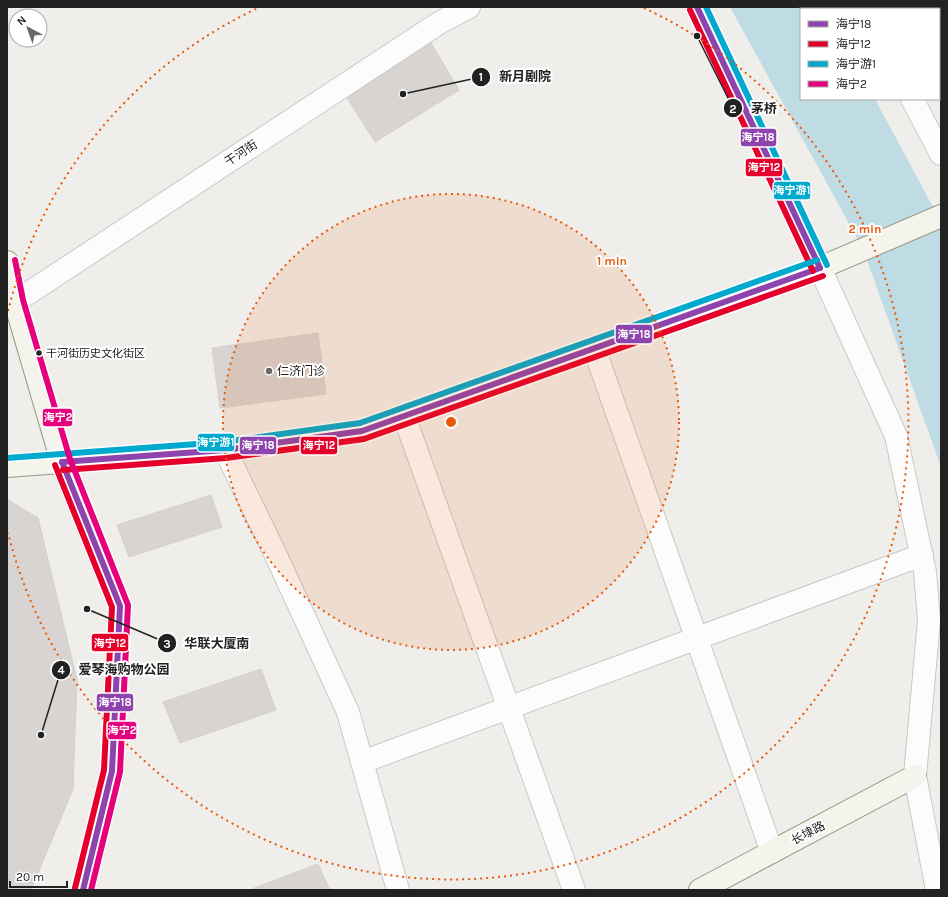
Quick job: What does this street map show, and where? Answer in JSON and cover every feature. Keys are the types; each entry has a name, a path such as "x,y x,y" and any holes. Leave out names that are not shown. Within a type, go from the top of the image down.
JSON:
{"street":[{"name":"干河街","path":"16,302 432,27 469,7"},
{"path":"697,7 826,265 896,436 925,572 929,620 915,776 937,890"},
{"path":"913,100 941,154"},
{"path":"7,466 225,450 362,431 826,265 941,216"},
{"path":"7,262 16,302 62,462 120,606 112,771 83,890"},
{"path":"594,348 772,852"},
{"path":"404,416 574,890"},
{"path":"225,450 273,549 348,712 398,890"},
{"path":"362,762 922,555"},
{"name":"长埭路","path":"700,890 915,776"}],"water":[{"path":"730,7 825,7 800,8 800,100 876,100 941,222 941,467 863,249"}],"building":[{"path":"431,43 459,90 375,142 347,98"},
{"name":"仁济门诊","path":"318,333 326,394 220,408 212,348"},
{"path":"211,495 222,527 129,557 117,525"},
{"path":"7,499 38,518 77,680 73,789 31,890 7,890"},
{"path":"261,669 276,710 180,743 163,702"},
{"path":"318,864 330,890 254,890 254,888"}],"transit line":[{"name":"海宁18","path":"697,7 820,268"},
{"name":"海宁游1","path":"706,7 827,265"},
{"name":"海宁12","path":"690,10 813,271"},
{"name":"海宁2","path":"15,260 23,300 70,459 128,605 120,772 91,890"},
{"name":"海宁游1","path":"7,458 224,442 360,423 817,260"},
{"name":"海宁18","path":"62,462 225,450 362,431 820,268"},
{"name":"海宁12","path":"63,470 226,458 364,439 823,276"},
{"name":"海宁18","path":"62,462 120,606 112,771 83,890"},
{"name":"海宁12","path":"55,465 112,607 104,770 75,888"}],"place":[{"name":"茅桥","path":"697,36"},
{"name":"新月剧院","path":"403,94"},
{"name":"干河街历史文化街区","path":"39,353"},
{"name":"仁济门诊","path":"269,371"},
{"name":"华联大厦南","path":"87,609"},
{"name":"爱琴海购物公园","path":"41,735"}]}
